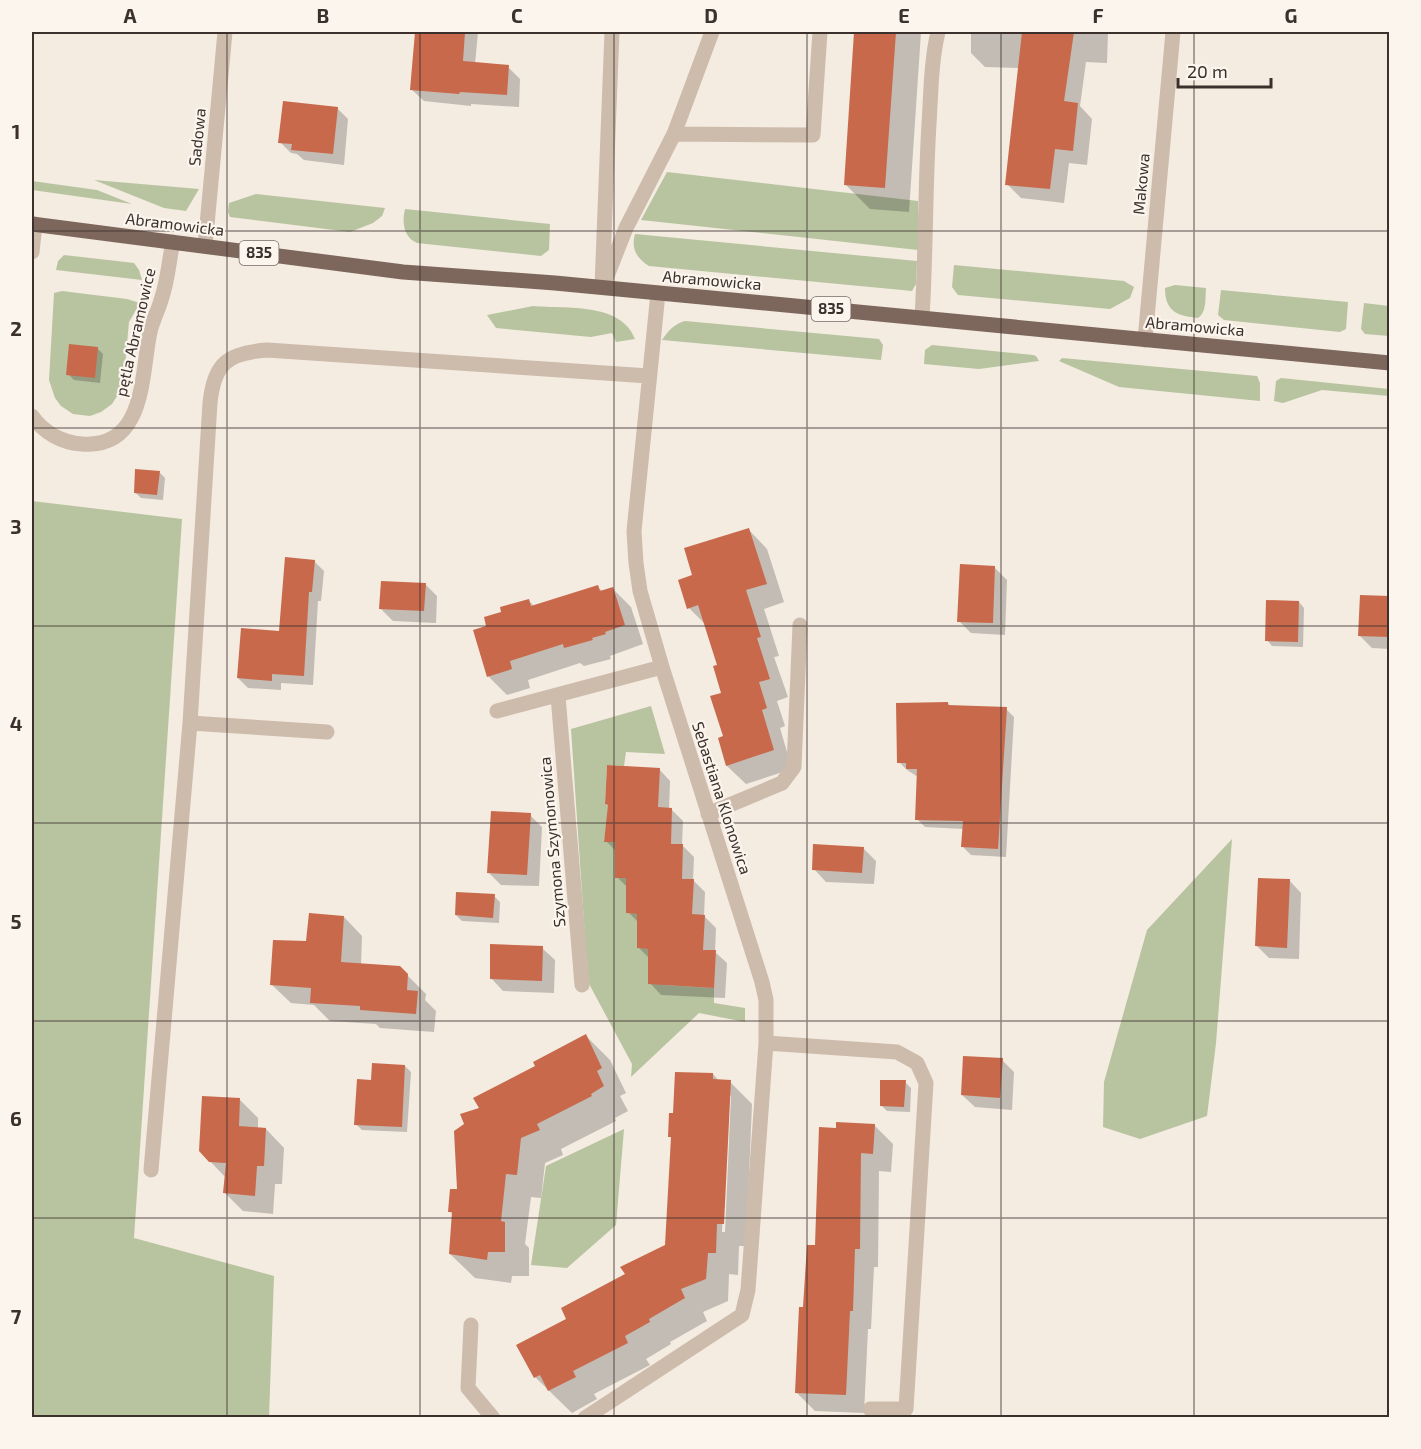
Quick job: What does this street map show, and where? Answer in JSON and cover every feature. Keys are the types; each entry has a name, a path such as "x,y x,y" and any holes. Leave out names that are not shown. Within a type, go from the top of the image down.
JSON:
{"main road":[{"name":"Abramowicka","path":"33,224 403,272 658,292 1389,363"}],"street":[{"name":"Sadowa","path":"205,246 225,32"},
{"path":"602,287 612,32"},
{"path":"602,287 626,228 674,134 712,32"},
{"path":"674,134 813,135 820,32"},
{"path":"922,318 926,255 927,159 935,44 938,32"},
{"name":"Makowa","path":"1145,340 1173,32"},
{"path":"32,252 33,224"},
{"name":"pętla Abramowice","path":"32,416 38,426 48,433 78,444 100,443 118,434 126,426 138,406 142,393 149,336 162,298 173,242"},
{"name":"Sebastiana Klonowica","path":"585,1418 742,1315 748,1290 766,1043 766,1000 762,982 640,591 634,531 658,292"},
{"path":"151,1170 190,723 212,387 215,375 224,363 234,356 267,350 649,376"},
{"path":"708,814 782,783 794,766 800,626"},
{"path":"497,711 662,667"},
{"name":"Szymona Szymonowica","path":"558,696 582,985"},
{"path":"190,723 327,732"},
{"path":"766,1043 897,1052 917,1063 926,1083 906,1409 870,1409"},
{"path":"471,1325 468,1388 493,1418"}],"green space":[{"path":"667,172 918,201 918,250 641,220"},
{"path":"94,180 199,189 186,211 164,208"},
{"path":"32,181 97,190 132,204 32,190"},
{"path":"256,194 385,208 382,216 373,223 350,232 230,217 229,203"},
{"path":"405,209 550,224 549,250 541,256 417,243 406,233"},
{"path":"635,234 917,261 916,284 912,291 649,266 636,252"},
{"path":"64,255 134,263 142,280 56,270 58,261"},
{"path":"954,265 1124,281 1134,287 1130,298 1110,309 958,295 952,287"},
{"path":"1175,285 1206,288 1204,309 1198,318 1184,316 1170,308 1165,288"},
{"path":"1221,290 1348,302 1346,329 1340,332 1224,320 1218,315"},
{"path":"62,291 127,299 140,303 129,322 123,387 112,404 90,416 73,414 61,406 55,398 49,380 54,293"},
{"path":"1364,303 1389,306 1389,336 1365,334 1361,329"},
{"path":"533,306 576,308 605,313 628,327 635,339 616,342 612,333 591,337 496,328 487,315"},
{"path":"685,321 879,339 883,345 881,360 662,340 672,328"},
{"path":"932,345 1033,355 1039,361 979,369 924,364 925,350"},
{"path":"1062,358 1257,376 1260,383 1260,401 1119,387 1059,361"},
{"path":"1281,378 1389,389 1389,396 1322,390 1283,403 1274,401 1276,381"},
{"path":"32,501 182,519 134,1238 274,1276 269,1417 32,1417"},
{"path":"651,706 665,754 626,752 624,766 607,765 605,804 609,805 604,842 619,842 630,878 626,913 641,914 637,948 652,949 663,985 714,988 714,1003 745,1008 745,1022 699,1013 631,1077 632,1064 588,982 571,729"},
{"path":"1232,839 1216,1043 1207,1116 1140,1139 1103,1127 1104,1082 1147,930"},
{"path":"624,1129 616,1225 567,1268 531,1265 546,1166"}],"building":[{"path":"415,32 465,32 463,61 509,65 507,95 410,90"},
{"path":"854,32 896,32 885,188 844,185"},
{"path":"1022,32 1074,32 1064,101 1078,103 1073,151 1055,149 1050,189 1005,185"},
{"path":"283,101 338,107 333,154 291,150 292,144 278,143"},
{"path":"69,344 98,347 95,378 66,375"},
{"path":"135,469 160,471 157,495 134,493"},
{"path":"749,528 767,584 746,590 761,637 757,638 770,679 759,682 767,708 762,710 774,750 726,766 718,738 723,736 710,696 721,693 713,666 717,665 698,605 687,609 678,580 692,575 684,548"},
{"path":"285,557 315,560 312,592 309,592 304,676 272,674 272,681 237,678 241,628 279,631"},
{"path":"960,564 995,566 993,623 957,622"},
{"path":"381,581 426,583 424,611 379,609"},
{"path":"598,585 600,591 613,587 625,625 592,638 593,640 564,648 563,644 510,661 512,669 487,677 473,630 486,626 484,617 501,612 500,607 529,599 531,606"},
{"path":"1360,595 1389,596 1389,637 1358,636"},
{"path":"1266,600 1299,601 1298,642 1265,641"},
{"path":"948,702 948,705 1007,707 998,849 961,847 963,821 915,820 917,769 906,769 906,763 897,763 896,703"},
{"path":"607,765 660,768 658,807 672,808 671,844 683,844 682,879 694,879 692,914 705,915 703,950 716,950 714,988 648,984 648,949 637,948 637,914 626,913 626,878 615,878 615,842 604,842 608,805 605,804"},
{"path":"491,811 531,813 527,875 487,873"},
{"path":"813,844 864,847 862,873 812,870"},
{"path":"1258,878 1290,879 1287,948 1255,946"},
{"path":"456,892 495,894 493,918 455,915"},
{"path":"309,913 344,916 341,962 400,966 408,974 407,990 418,991 416,1014 360,1010 360,1006 310,1003 311,988 270,985 273,940 306,941"},
{"path":"490,944 543,946 542,981 490,979"},
{"path":"586,1034 602,1068 597,1071 604,1086 591,1094 592,1096 537,1124 540,1130 521,1138 517,1175 506,1174 501,1221 505,1222 505,1252 488,1252 487,1260 449,1254 452,1212 448,1212 450,1189 457,1189 454,1131 464,1124 460,1114 479,1108 473,1098 535,1066 533,1062"},
{"path":"963,1056 1003,1058 1000,1098 961,1095"},
{"path":"372,1063 405,1065 402,1127 354,1125 357,1079 371,1080"},
{"path":"675,1072 713,1073 713,1079 731,1080 724,1224 717,1224 716,1253 708,1253 706,1279 681,1289 685,1298 625,1336 628,1343 573,1371 576,1377 548,1391 540,1375 534,1378 516,1345 566,1319 561,1308 625,1274 620,1267 665,1245 671,1137 668,1137 669,1113 673,1113"},
{"path":"880,1080 906,1080 904,1107 880,1106"},
{"path":"202,1096 240,1098 239,1126 266,1128 264,1166 257,1166 255,1196 223,1193 226,1163 209,1162 199,1151"},
{"path":"836,1122 875,1124 873,1154 861,1153 860,1249 855,1249 853,1311 850,1311 846,1395 795,1393 799,1307 803,1307 807,1245 815,1245 819,1127 836,1128"}]}
